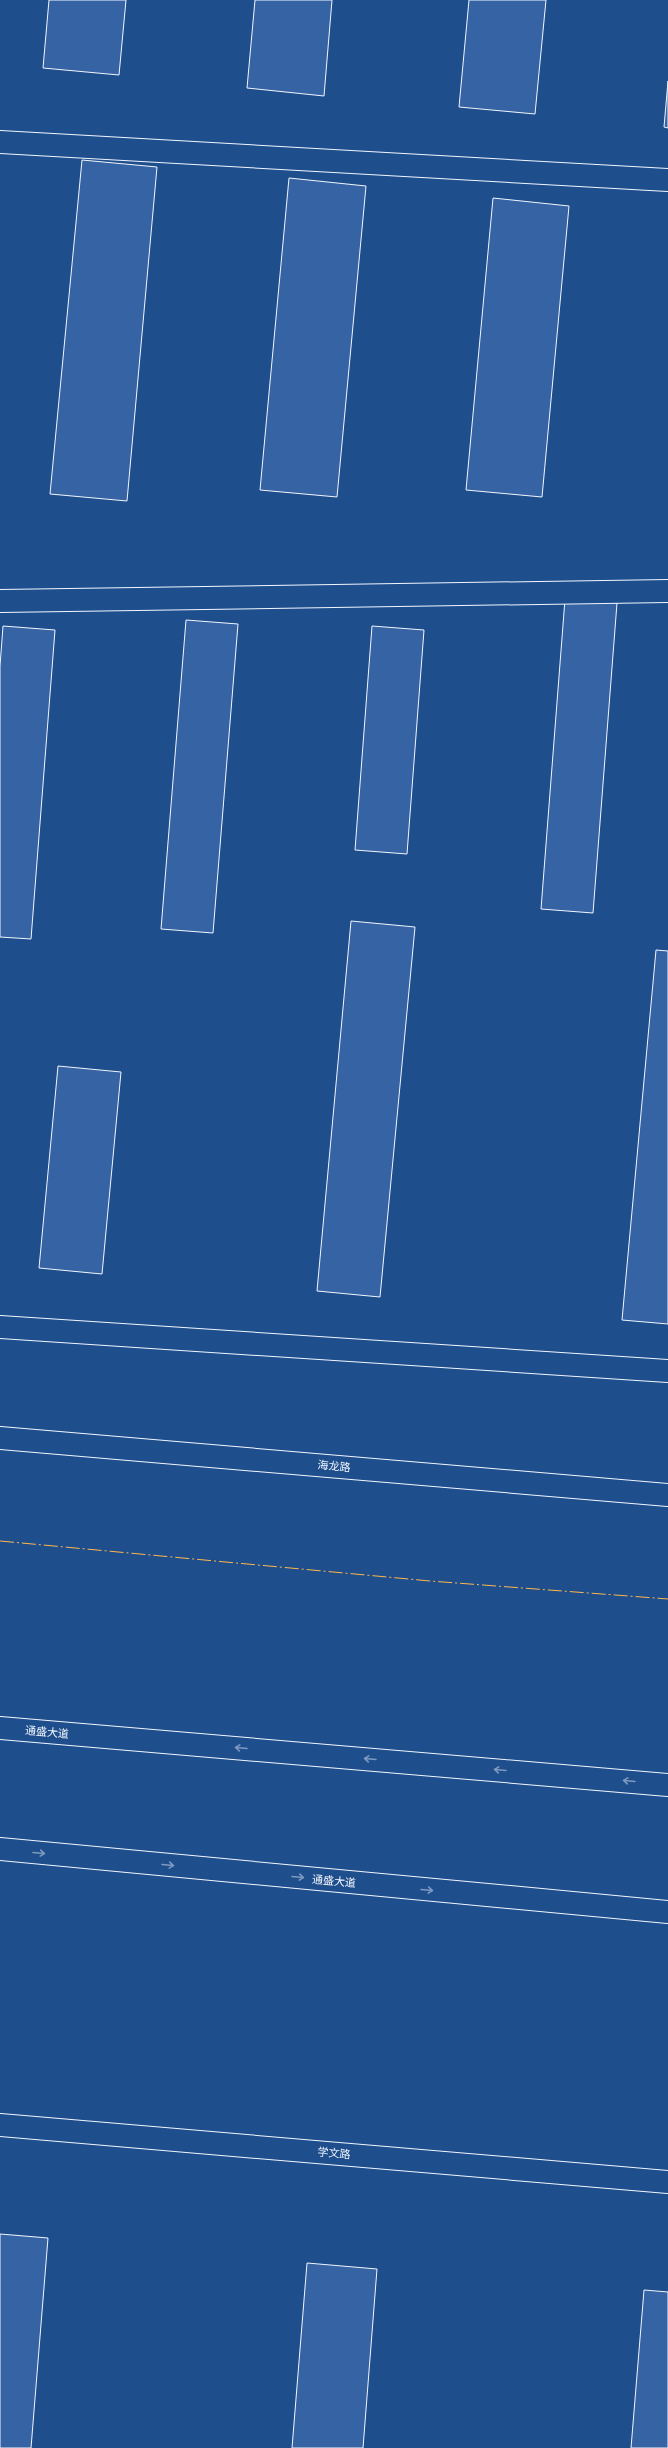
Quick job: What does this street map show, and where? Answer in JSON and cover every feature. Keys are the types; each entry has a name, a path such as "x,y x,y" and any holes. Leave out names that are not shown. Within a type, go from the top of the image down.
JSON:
{"street":[{"path":"0,142 668,180"},
{"path":"0,600 668,591"},
{"path":"0,1327 668,1371"},
{"name":"海龙路","path":"0,1438 668,1494"},
{"name":"通盛大道","path":"0,1728 668,1785"},
{"name":"通盛大道","path":"0,1849 668,1912"},
{"name":"学文路","path":"0,2125 668,2182"}],"building":[{"path":"49,0 126,0 119,75 43,68"},
{"path":"255,0 332,0 324,96 247,88"},
{"path":"469,0 546,0 535,114 459,107"},
{"path":"668,81 668,128 664,127"},
{"path":"82,160 157,167 127,501 50,494"},
{"path":"289,178 366,186 337,497 260,490"},
{"path":"493,198 569,206 542,497 466,490"},
{"path":"565,599 617,603 593,913 541,909"},
{"path":"186,620 238,624 213,933 161,929"},
{"path":"3,626 55,630 31,939 0,937 0,666"},
{"path":"372,626 424,630 407,854 355,850"},
{"path":"351,921 415,927 380,1297 317,1291"},
{"path":"656,950 668,951 668,1324 622,1320"},
{"path":"58,1066 121,1072 102,1274 39,1268"},
{"path":"0,2234 48,2238 31,2448 0,2448"},
{"path":"307,2263 377,2269 363,2448 292,2448"},
{"path":"644,2290 668,2292 668,2448 631,2448"}],"power":[{"path":"0,1541 430,1581 668,1599"}]}
